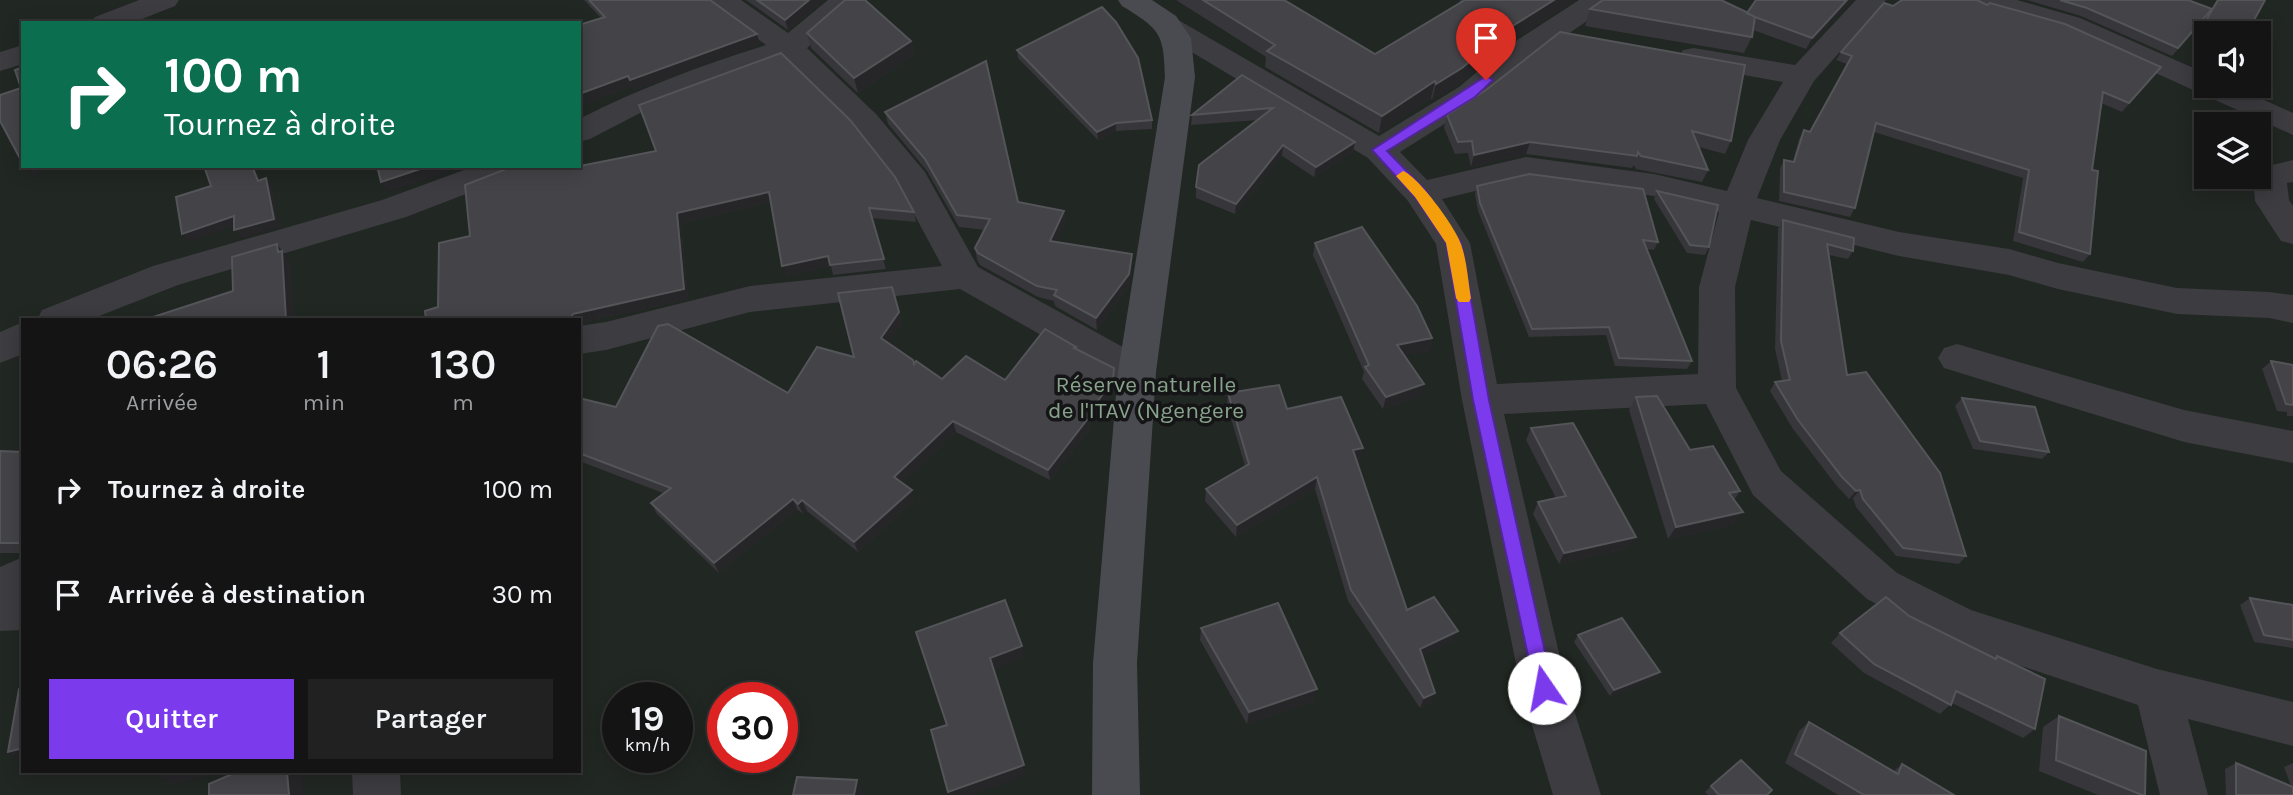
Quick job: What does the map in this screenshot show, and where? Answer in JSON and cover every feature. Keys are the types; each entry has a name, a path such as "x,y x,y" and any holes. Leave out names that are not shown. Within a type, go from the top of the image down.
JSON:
{"street":[{"path":"110,21 165,0"},
{"path":"722,0 789,48 865,121 913,180 965,276 1137,372"},
{"path":"581,131 631,105 729,67 789,48 846,0"},
{"path":"1379,150 1470,94 1519,53 1599,0"},
{"path":"1872,0 1802,75 1764,140 1738,204 1717,286 1717,388 1767,483 1882,586 1960,626 2157,690 2293,724"},
{"path":"1984,0 2051,8 2070,24 2293,125"},
{"path":"1155,9 1379,150 1420,193 1454,243 1481,400 1544,688 1577,795"},
{"path":"1116,795 1115,663 1137,372 1180,77 1180,44 1155,9"},
{"path":"1553,32 1592,39"},
{"path":"1671,53 1802,75"},
{"path":"0,62 21,55"},
{"path":"60,318 152,280 366,219 462,187 502,168"},
{"path":"1420,193 1526,168 1654,185 1899,244 2009,262 2058,276 2177,301 2269,305 2293,309"},
{"path":"2293,171 2270,176 2272,201 2293,232"},
{"path":"581,340 606,336 750,299 965,276"},
{"path":"0,349 21,337"},
{"path":"1957,358 2184,426 2293,447"},
{"path":"1481,400 1717,388"},
{"path":"0,588 21,577"},
{"path":"0,611 21,610"},
{"path":"2157,690 2184,795"},
{"path":"376,773 377,795"}],"green space":[{"name":"Réserve naturelle de l'ITAV (Ngengere","path":"0,0 2293,0 2293,795 0,795"}],"building":[{"path":"589,0 710,0 757,34 630,80 628,76 581,93 581,24 605,17"},
{"path":"757,0 809,0 785,20"},
{"path":"845,0 865,0 911,41 854,78 807,33"},
{"path":"1203,0 1284,0 1375,54 1465,0 1554,0 1511,27 1462,68 1436,84 1435,81 1382,116 1267,51 1275,45"},
{"path":"1603,0 1721,0 1755,16 1752,37 1590,9"},
{"path":"1756,0 1847,0 1812,38 1747,13"},
{"path":"1902,0 1977,0 1987,5 1990,3 2065,24 2161,67 2129,103 2103,92 2092,170 2098,171 2090,254 2019,232 2029,170 1876,123 1855,208 1784,192 1784,160 1794,162 1804,130 1810,132 1852,56 1841,52 1884,3 1893,6"},
{"path":"2060,0 2188,0 2212,9 2202,21 2194,21 2194,30 2178,48 2087,8"},
{"path":"2218,0 2265,0 2254,21 2206,21"},
{"path":"1102,7 1116,22 1138,58 1152,120 1116,123 1097,132 1017,50"},
{"path":"1560,32 1745,65 1731,141 1692,131 1708,170 1641,156 1638,152 1637,156 1530,142 1474,155 1472,141 1458,142 1447,115 1486,90"},
{"path":"781,53 850,120 895,177 914,212 869,208 884,259 830,265 828,256 782,266 769,192 677,213 684,289 573,314 567,318 426,318 425,311 438,307 439,243 470,236 465,185 509,168 581,168 581,166 656,151 639,105"},
{"path":"986,61 1018,202 1064,211 1050,241 1132,254 1129,274 1096,318 1054,295 1057,290 1037,286 978,253 975,248 990,219 957,215 925,159 885,112"},
{"path":"21,68 21,88 15,70"},
{"path":"1242,75 1355,142 1316,167 1283,145 1236,204 1196,187 1199,165 1273,108 1192,115"},
{"path":"21,88 21,160 0,121 0,95"},
{"path":"205,168 253,168 258,181 266,178 274,219 234,230 234,216 182,234 176,197 211,186"},
{"path":"378,168 423,168 381,182"},
{"path":"1529,174 1643,189 1658,242 1643,240 1692,361 1619,358 1609,327 1532,329 1480,203 1477,186"},
{"path":"1657,191 1718,205 1709,247 1690,245"},
{"path":"1783,220 1854,238 1853,251 1827,244 1847,375 1866,372 1940,473 1966,556 1903,548 1863,499 1860,490 1856,491 1842,477 1798,420 1775,382 1790,380 1781,341"},
{"path":"1362,227 1417,306 1432,338 1397,345 1424,384 1386,397 1365,367 1369,365 1315,243"},
{"path":"277,244 278,252 282,251 286,318 150,318 233,291 232,257"},
{"path":"892,287 899,312 881,338 913,360 914,364 916,361 942,379 966,356 1005,380 1045,329 1076,347 1074,348 1114,368 1113,380 1087,416 1089,417 1048,470 953,421 894,477 912,490 854,542 802,500 798,504 793,499 714,563 651,503 671,488 581,454 581,398 616,407 658,326 668,324 788,393 817,347 854,357 838,293"},
{"path":"2271,361 2293,365 2293,405 2286,404"},
{"path":"1279,385 1287,409 1341,397 1363,448 1353,450 1407,610 1434,597 1458,631 1420,649 1435,693 1424,698 1351,590 1317,477 1237,525 1206,489 1249,464 1228,393"},
{"path":"1657,396 1690,450 1713,446 1740,491 1729,493 1743,512 1676,527 1636,397"},
{"path":"1962,398 2035,407 2049,452 1980,441"},
{"path":"1573,423 1636,537 1564,553 1538,502 1566,496 1531,428"},
{"path":"0,451 21,452 21,543 0,543"},
{"path":"1886,597 1909,616 1996,659 1997,656 2045,679 2035,729 1956,691 1951,705 1874,664 1840,633"},
{"path":"2250,598 2293,605 2293,640 2264,635"},
{"path":"1005,600 1022,646 990,658 1024,765 948,792 931,730 947,725 916,632"},
{"path":"1278,603 1317,689 1249,712 1201,628"},
{"path":"1622,618 1660,672 1614,690 1578,635"},
{"path":"19,689 21,749 8,752"},
{"path":"2059,716 2146,751 2145,795 2056,760"},
{"path":"1809,722 1898,774 1902,764 1954,795 1864,795 1795,754"},
{"path":"1741,760 1772,790 1767,795 1719,795 1711,786"},
{"path":"2236,763 2293,787 2293,795 2236,795"},
{"path":"235,773 287,773 289,795 209,795 209,784"},
{"path":"797,777 857,780 854,795 793,795"}],"slow traffic":[{"path":"1403,176 1420,193 1454,243 1464,298"}],"route":[{"path":"1486,80 1470,94 1379,150 1420,193 1454,243 1481,400 1544,688"}]}
